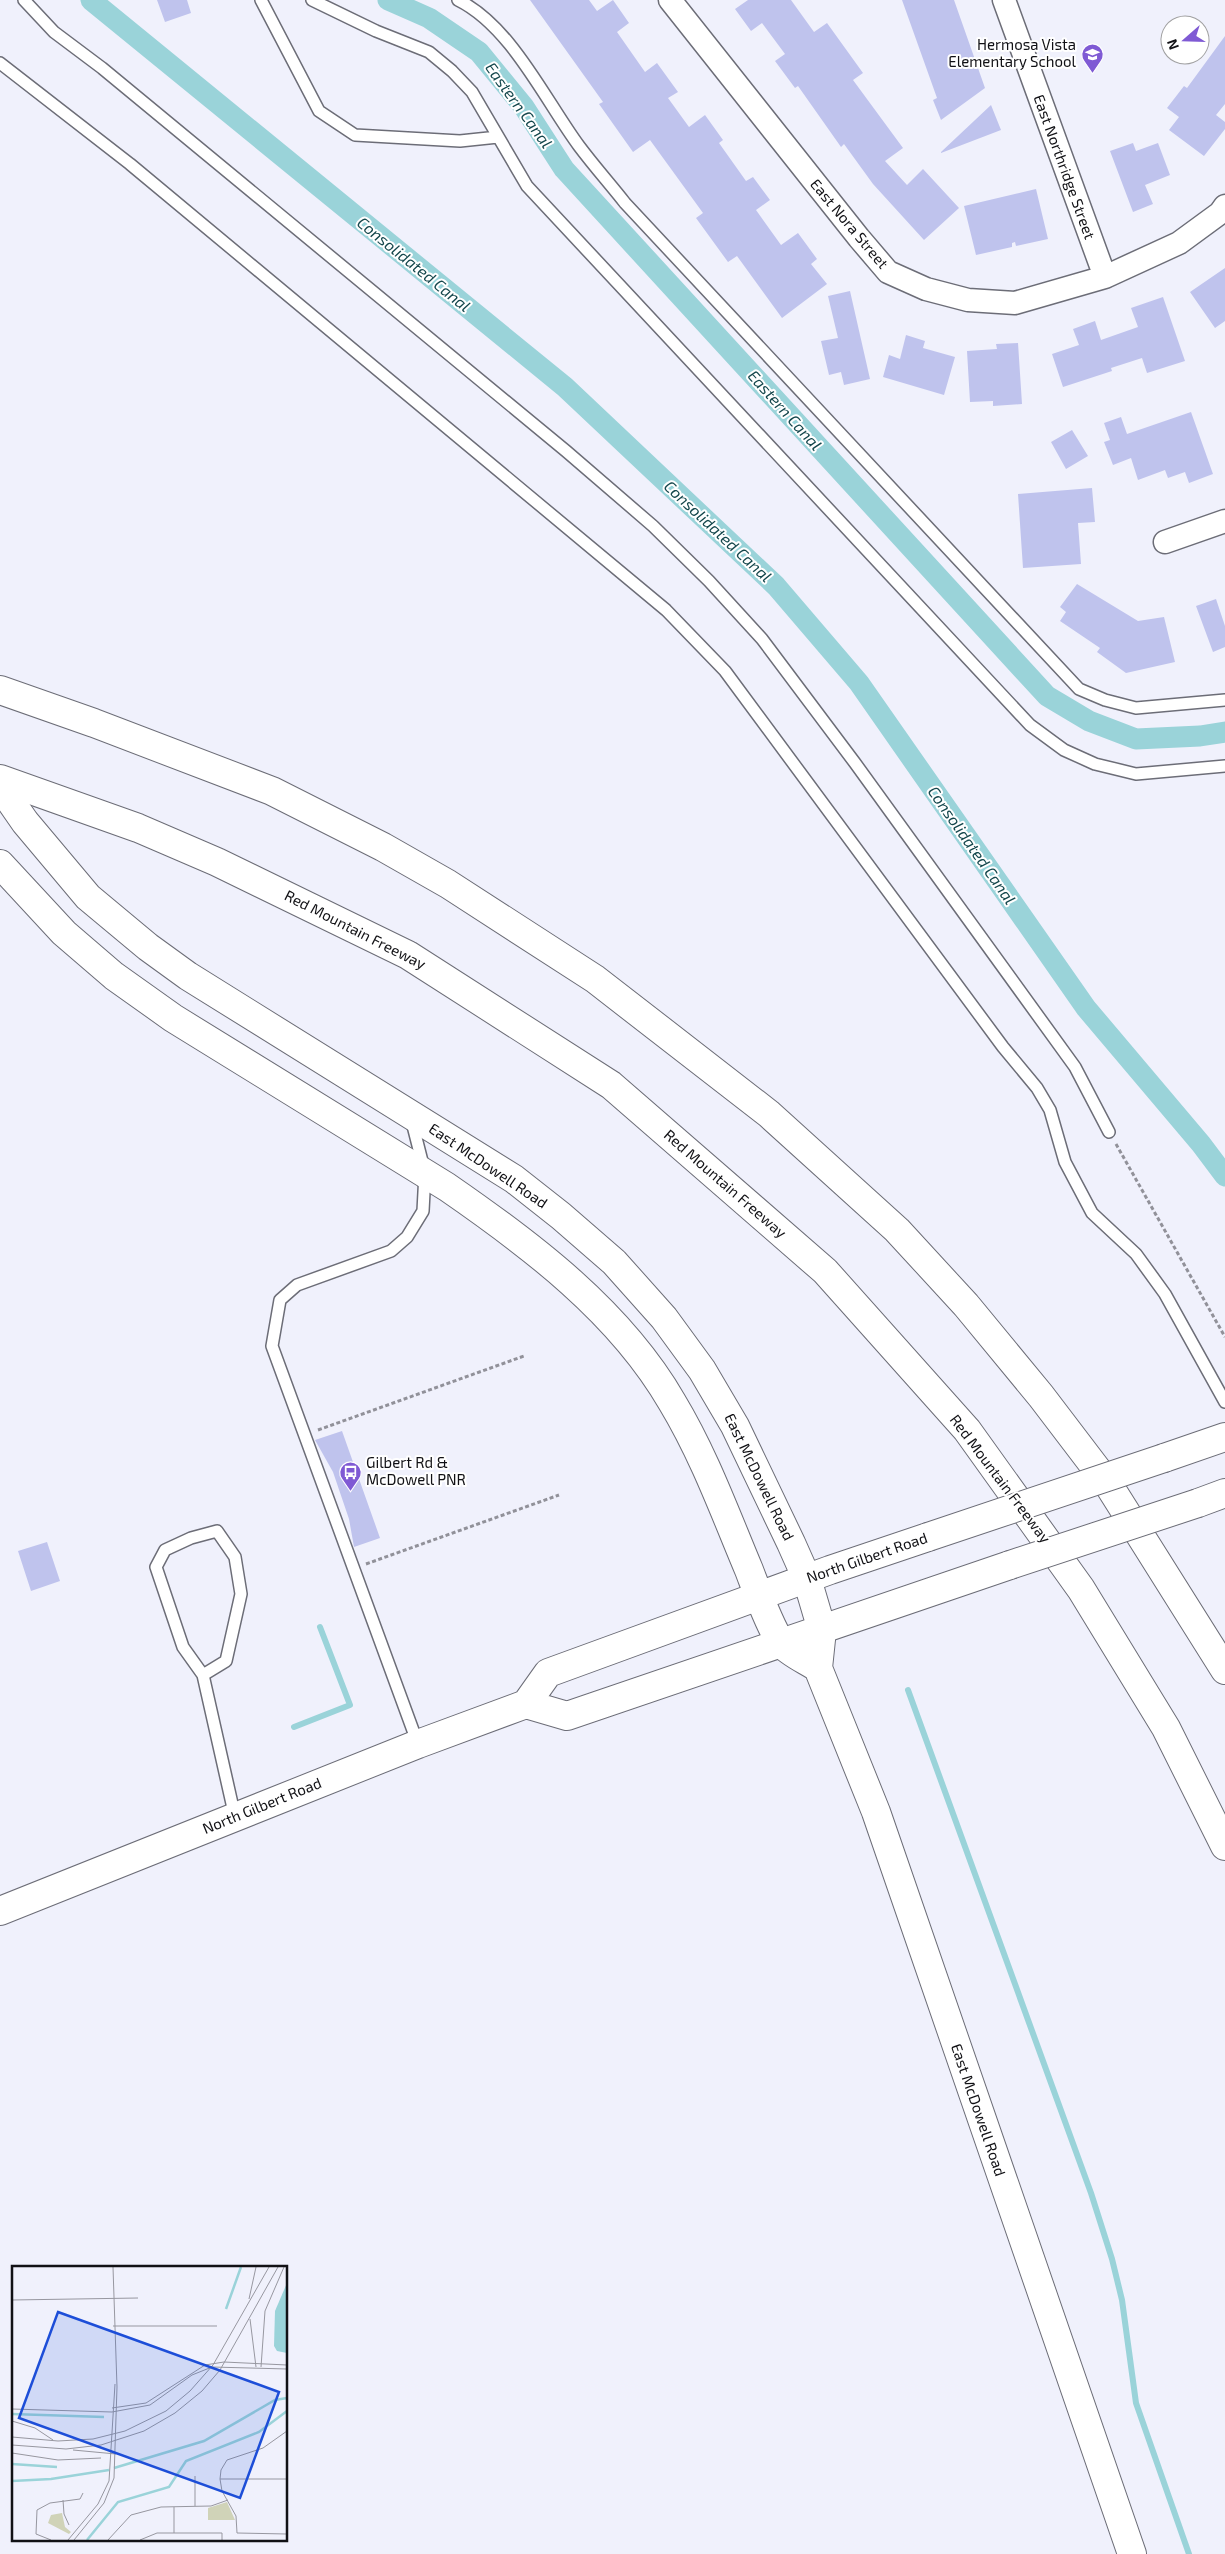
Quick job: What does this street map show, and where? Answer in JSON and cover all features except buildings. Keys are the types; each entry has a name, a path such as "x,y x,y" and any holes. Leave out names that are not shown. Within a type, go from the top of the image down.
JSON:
{"main road":[{"path":"0,690 94,722 272,791 383,847 448,884 595,979 769,1114 897,1230 966,1305 1022,1373 1108,1484 1225,1670"},
{"name":"Red Mountain Freeway","path":"0,779 138,828 199,854 317,908 408,955 611,1085 825,1271 967,1430 1081,1589 1166,1728 1225,1846"},
{"name":"East McDowell Road","path":"0,786 50,854 88,897 122,926 188,976 514,1179 561,1216 614,1262 664,1318 702,1370 735,1426 807,1579 822,1630 818,1668 876,1812 1132,2554"},
{"path":"0,864 34,904 114,976 173,1018 425,1173 488,1215 532,1250 607,1317 636,1350 671,1400 698,1449 782,1644 818,1668"},
{"name":"North Gilbert Road","path":"0,1911 418,1744 526,1704 548,1673 807,1579 1225,1437"},
{"path":"526,1704 567,1716 782,1644 961,1580 1225,1493"}],"street":[{"name":"East Nora Street","path":"670,0 888,272 926,290 960,298 1015,303 1105,277 1179,244 1220,213 1225,206"},
{"name":"East Northridge Street","path":"1004,0 1105,277"},
{"path":"1165,542 1225,522"}],"lane":[{"path":"24,0 54,32 102,68 566,450 653,526 709,581 762,639 861,771 1075,1066 1109,1132"},
{"path":"261,0 319,111 355,135 460,141 498,137"},
{"path":"312,0 376,31 429,52 452,71 472,92 527,186 1030,725 1064,750 1095,764 1136,774 1225,766"},
{"path":"458,0 493,27 521,60 580,147 626,203 1079,690 1136,708 1225,700"},
{"path":"0,63 138,170 658,604 719,664 997,1039 1036,1088 1050,1110 1066,1162 1092,1213 1136,1254 1165,1294 1225,1402"},
{"path":"410,1114 425,1173 423,1211 407,1237 391,1251 297,1285 280,1300 272,1346 418,1744"},
{"path":"202,1675 226,1661 242,1594 235,1557 217,1531 191,1538 165,1550 156,1567 183,1647 202,1675 235,1817"}],"path":[{"path":"1109,1132 1225,1337"},
{"path":"305,1435 524,1356"},
{"path":"354,1568 559,1494"}],"waterway":[{"name":"Consolidated Canal","path":"91,0 565,387 776,586 859,683 1086,1008 1201,1144 1225,1176"},
{"name":"Eastern Canal","path":"388,0 429,18 479,52 524,107 564,169 1047,696 1089,721 1136,739 1200,736 1225,732"},
{"path":"294,1727 350,1705 320,1627"},
{"path":"908,1690 1091,2193 1112,2259 1122,2300 1136,2403 1189,2554"}],"place":[{"name":"Hermosa Vista Elementary School","path":"1092,73"},
{"name":"Gilbert Rd & McDowell PNR","path":"350,1491"}]}
